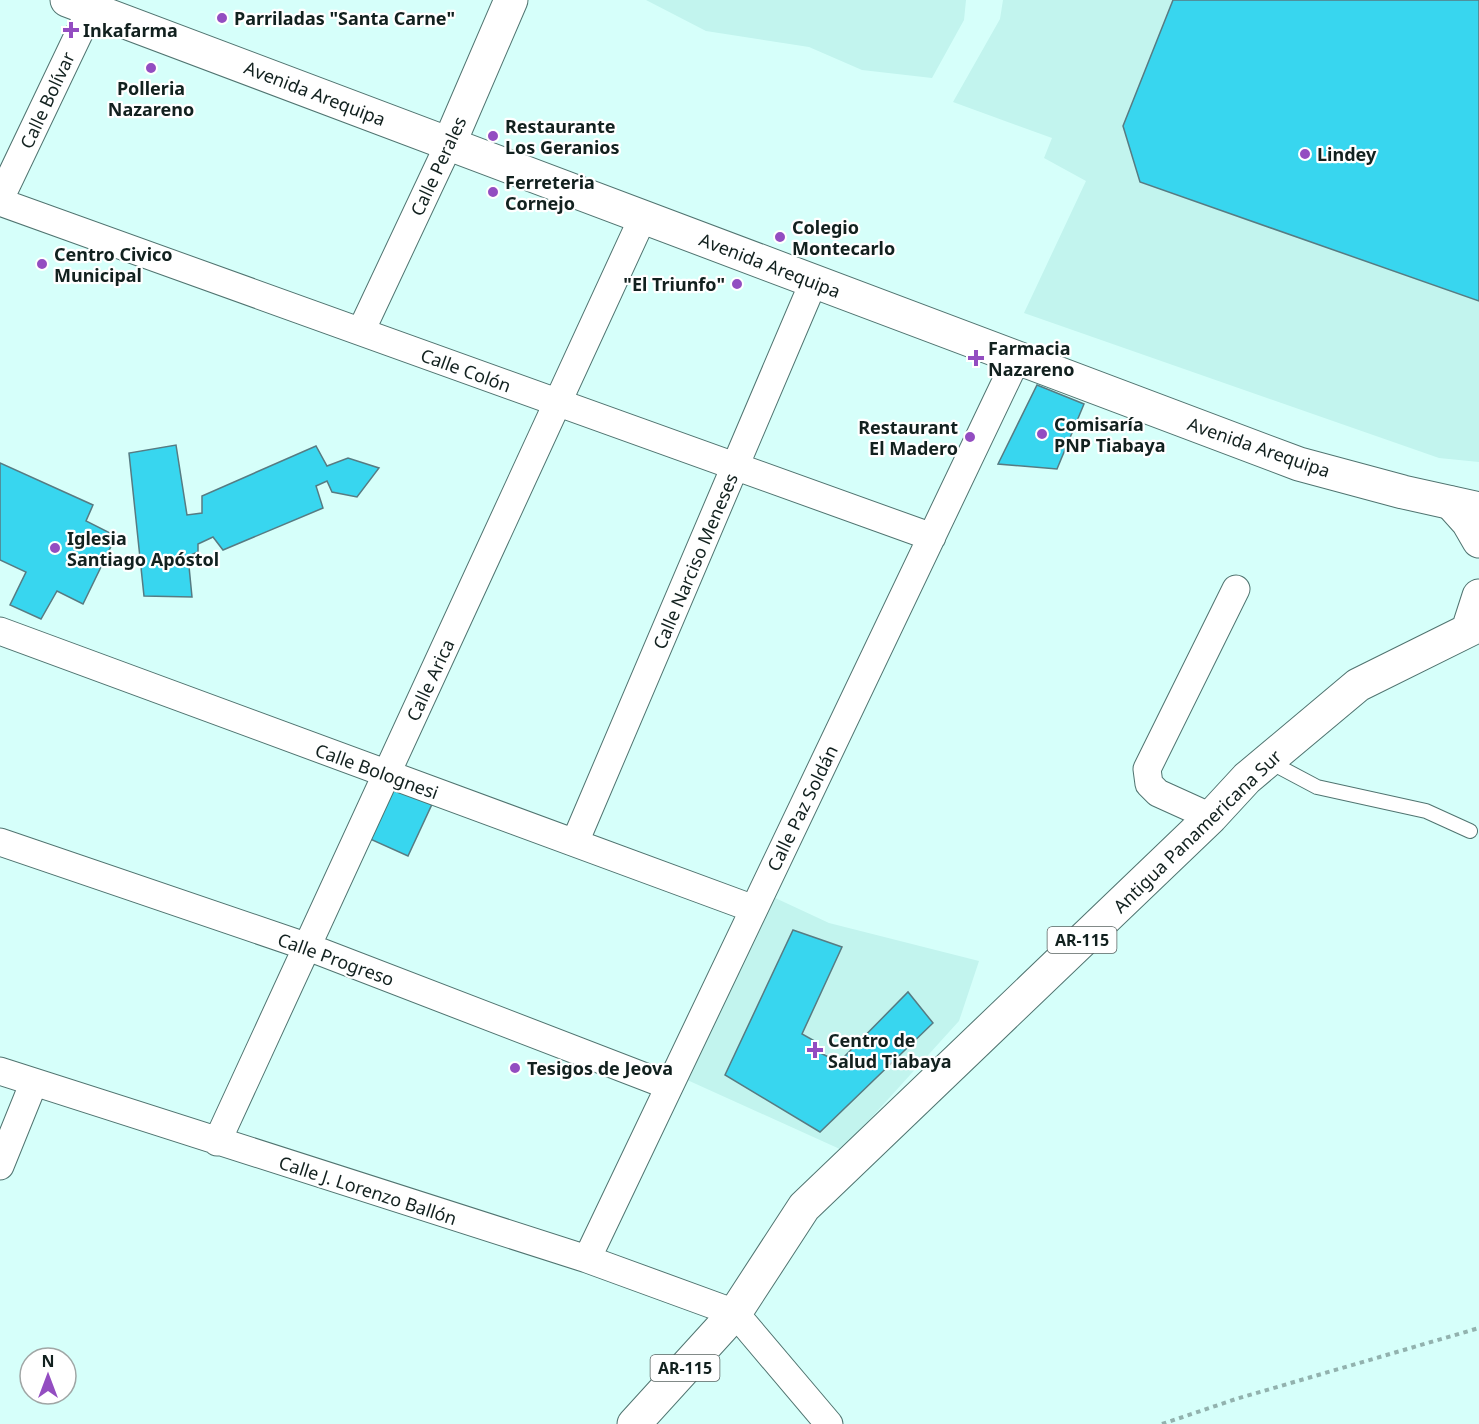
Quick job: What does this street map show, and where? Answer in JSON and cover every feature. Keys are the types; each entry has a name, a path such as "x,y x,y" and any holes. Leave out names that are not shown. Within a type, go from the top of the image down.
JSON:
{"main road":[{"name":"Calle Perales","path":"449,144 511,0"},
{"name":"Avenida Arequipa","path":"84,3 449,144 1299,464 1465,506"},
{"path":"1465,506 1468,522 1479,541"},
{"path":"1473,627 1479,596"},
{"name":"Antigua Panamericana Sur","path":"634,1424 735,1313 804,1207 1268,760 1358,685 1473,627"}],"street":[{"name":"Calle Bolívar","path":"0,200 84,3"},
{"name":"Calle Perales","path":"362,331 449,144"},
{"name":"Calle Colón","path":"0,200 557,404 736,465 932,537"},
{"name":"Calle Arica","path":"217,1142 643,217"},
{"name":"Calle Narciso Meneses","path":"575,842 814,281"},
{"name":"Calle Paz Soldán","path":"586,1259 1017,358"},
{"path":"1211,817 1158,794 1149,784 1147,769 1236,589"},
{"name":"Calle Bolognesi","path":"2,638 575,842 754,909"},
{"name":"Calle Progreso","path":"0,842 308,947 669,1086"},
{"name":"Calle J. Lorenzo Ballón","path":"0,1071 586,1259 735,1313"},
{"path":"0,1166 34,1082"},
{"path":"735,1313 829,1424"}],"lane":[{"path":"1268,760 1317,787 1426,811 1470,831"}],"path":[{"path":"1162,1424 1479,1328"}],"shaded area":[{"path":"646,0 966,0 964,20 932,78 862,70 809,47 706,31"},
{"path":"1003,0 1479,0 1479,462 1439,458 1024,313 1086,181 1044,158 1052,138 953,102 1000,19"},
{"name":"Centro de Salud Tiabaya","path":"771,896 829,923 979,961 959,1021 842,1150 685,1079"}],"building":[{"name":"Lindey","path":"1173,0 1479,0 1479,301 1140,182 1123,126"},
{"name":"Comisaría PNP Tiabaya","path":"1037,385 1084,404 1057,469 998,464"},
{"path":"176,445 187,515 202,513 202,496 316,446 327,466 348,458 379,468 357,497 332,492 327,481 316,486 323,508 223,550 213,537 198,544 198,552 188,556 192,597 144,596 129,453"},
{"name":"Iglesia Santiago Apóstol","path":"0,463 93,505 86,521 116,536 83,604 57,591 41,619 10,605 26,572 0,560"},
{"path":"395,785 433,802 408,856 370,839"},
{"path":"793,930 842,947 802,1034 818,1043 812,1049 839,1062 908,992 933,1023 820,1132 725,1075"}],"place":[{"name":"Parriladas \"Santa Carne\"","path":"222,18"},
{"name":"Inkafarma","path":"71,30"},
{"name":"Polleria Nazareno","path":"151,68"},
{"name":"Restaurante Los Geranios","path":"493,136"},
{"name":"Lindey","path":"1305,154"},
{"name":"Ferreteria Cornejo","path":"493,192"},
{"name":"Colegio Montecarlo","path":"780,237"},
{"name":"Centro Civico Municipal","path":"42,264"},
{"name":"\"El Triunfo\"","path":"737,284"},
{"name":"Farmacia Nazareno","path":"976,358"},
{"name":"Comisaría PNP Tiabaya","path":"1042,434"},
{"name":"Restaurant El Madero","path":"970,437"},
{"name":"Iglesia Santiago Apóstol","path":"55,548"},
{"name":"Centro de Salud Tiabaya","path":"815,1050"},
{"name":"Tesigos de Jeova","path":"515,1068"}]}
